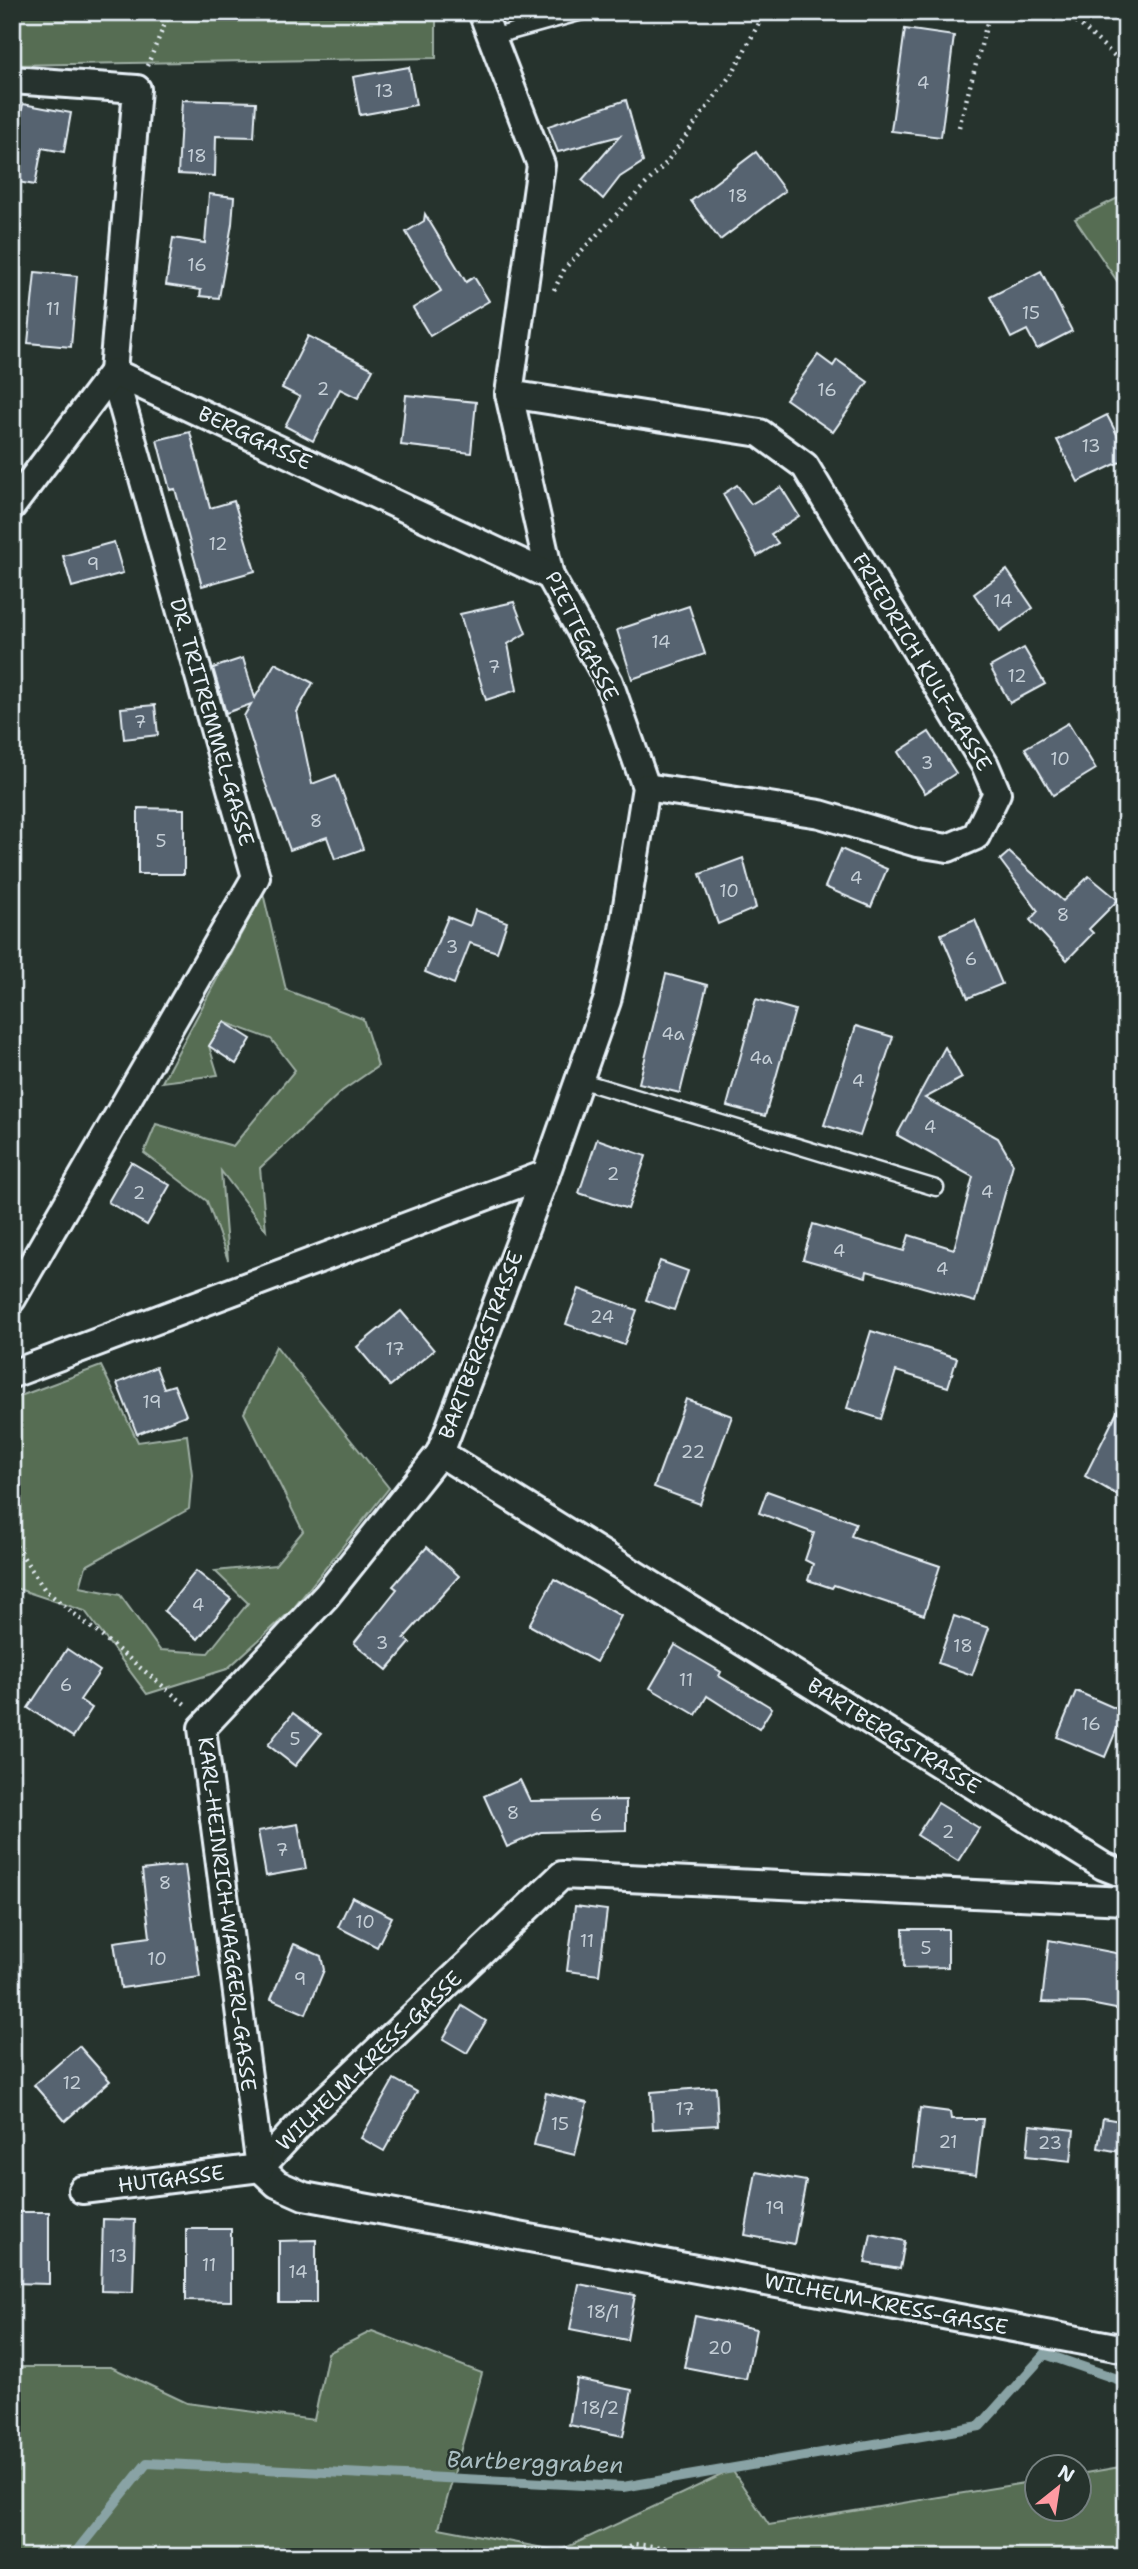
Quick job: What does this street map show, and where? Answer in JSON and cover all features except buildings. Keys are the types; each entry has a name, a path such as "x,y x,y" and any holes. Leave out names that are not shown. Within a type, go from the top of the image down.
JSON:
{"street":[{"name":"PIETTEGASSE","path":"482,12 541,165 509,394 550,576 609,682 646,786 623,930 607,1001 546,1174"},
{"path":"12,80 138,89"},
{"name":"DR. TRITREMMEL-GASSE","path":"12,1300 256,877 113,372 138,89"},
{"path":"12,506 113,372"},
{"name":"BERGGASSE","path":"113,372 550,576"},
{"name":"FRIEDRICH KULF-GASSE","path":"509,394 760,433 805,466 985,765 997,793 976,836 948,848 917,843 820,814 646,786"},
{"path":"12,1374 546,1174"},
{"name":"BARTBERGSTRASSE","path":"546,1174 440,1453 1092,1859 1126,1875"},
{"name":"KARL-HEINRICH-WAGGERL-GASSE","path":"260,2168 202,1728 326,1596 440,1453"},
{"name":"WILHELM-KRESS-GASSE","path":"1126,1901 562,1875 303,2121 260,2168 277,2184 304,2196 1126,2349"},
{"name":"HUTGASSE","path":"82,2190 260,2168"}],"lane":[{"path":"492,37 582,12"},
{"path":"579,1080 936,1188"}],"path":[{"path":"138,89 170,12"},
{"path":"554,291 565,268 666,163 733,72 765,12"},
{"path":"959,127 990,12"},
{"path":"1066,12 1126,66"},
{"path":"12,1540 45,1590 183,1700 202,1728"},
{"path":"611,2557 634,2544 746,2557"}],"green space":[{"path":"12,12 436,12 436,58 12,65"},
{"path":"1126,194 1126,294 1075,219"},
{"path":"263,893 286,990 363,1019 378,1066 342,1091 260,1168 266,1230 221,1171 228,1260 207,1201 144,1153 156,1124 233,1146 295,1070 271,1039 224,1022 209,1046 218,1075 162,1082"},
{"path":"276,1346 389,1488 292,1610 227,1669 147,1694 85,1611 12,1587 12,1399 101,1366 138,1442 187,1435 192,1474 189,1509 86,1566 80,1587 120,1595 160,1650 208,1653 248,1603 215,1571 275,1565 303,1531 244,1413"},
{"path":"372,2331 482,2373 439,2528 559,2551 732,2470 769,2525 1023,2483 1023,2524 1092,2524 1092,2472 1126,2466 1126,2557 12,2557 12,2367 111,2367 187,2403 314,2420 328,2353"}],"waterway":[{"name":"Bartberggraben","path":"72,2557 147,2463 623,2487 980,2426 1045,2354 1126,2382"}]}
